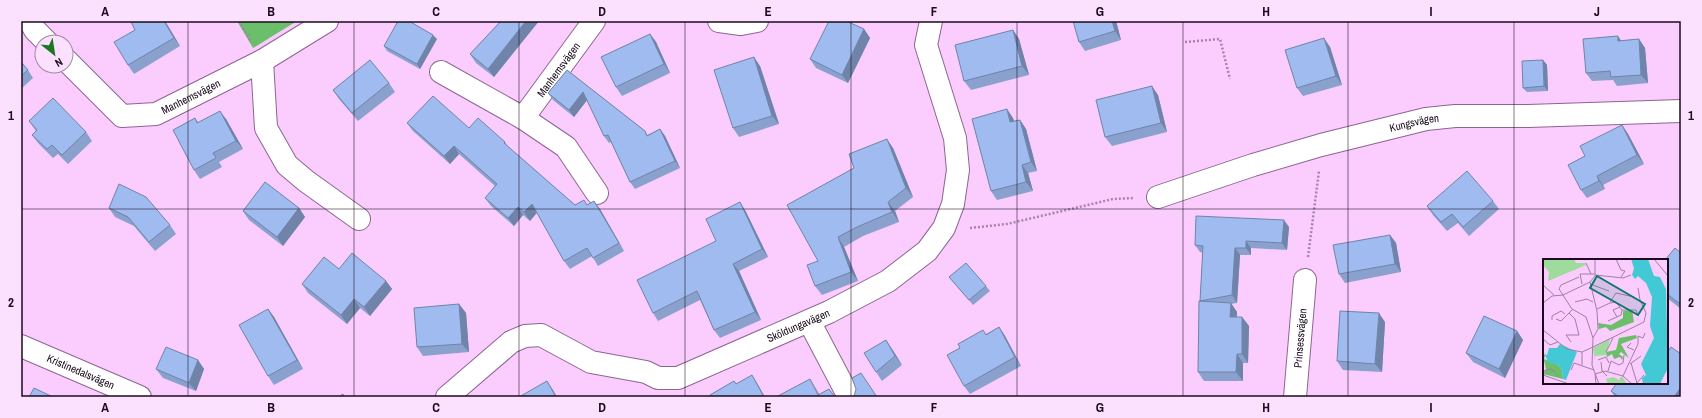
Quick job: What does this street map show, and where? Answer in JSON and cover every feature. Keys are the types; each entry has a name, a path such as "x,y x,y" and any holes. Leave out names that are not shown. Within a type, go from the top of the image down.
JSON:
{"street":[{"path":"30,21 39,34"},
{"name":"Manhemsvägen","path":"74,68 122,116 156,114 262,61 327,21"},
{"name":"Manhemsvägen","path":"523,118 594,21"},
{"path":"719,21 741,24 757,21"},
{"name":"Sköldungavägen","path":"447,397 511,342 525,336 541,335 591,362 646,372 658,378 678,378 829,312 888,281 927,251 944,228 953,204 958,170 955,138 926,45 931,21"},
{"path":"262,61 266,128 287,165 306,181 359,219"},
{"path":"441,72 523,118 566,147 597,192"},
{"name":"Kungsvägen","path":"1158,197 1253,165 1321,145 1426,119 1455,116 1528,116 1681,111"},
{"name":"Prinsessvägen","path":"1295,397 1305,280"},
{"path":"810,321 849,397"},
{"name":"Kristinedalsvägen","path":"21,346 140,397"}],"path":[{"path":"1185,42 1220,39 1230,79"},
{"path":"1305,280 1321,145"},
{"path":"944,228 976,228 1007,224 1113,199"}],"green space":[{"path":"237,21 297,21 253,48"}],"building":[{"path":"164,21 174,38 128,65 114,42 135,30 131,22"},
{"path":"398,21 409,21 433,35 417,64 384,46"},
{"path":"501,21 526,21 488,69 470,54"},
{"path":"829,21 846,21 864,29 842,75 810,59"},
{"path":"1073,21 1112,21 1115,31 1079,42"},
{"path":"1013,30 1022,66 964,81 955,45"},
{"path":"650,34 664,64 616,87 601,57"},
{"path":"1618,36 1618,41 1639,39 1641,75 1611,77 1610,71 1586,73 1583,39"},
{"path":"1324,38 1336,76 1297,88 1285,50"},
{"path":"754,57 772,116 733,128 714,70"},
{"path":"370,60 389,83 352,113 333,90"},
{"path":"1543,60 1544,86 1523,88 1522,61"},
{"path":"21,62 28,70 21,76"},
{"path":"567,70 645,131 647,136 660,129 675,161 630,182 608,135 604,136 583,92 569,110 548,93"},
{"path":"1152,86 1161,123 1105,137 1096,100"},
{"path":"433,96 469,128 478,118 505,142 504,143 575,205 584,200 587,205 594,201 619,243 593,258 587,248 564,261 532,204 524,212 518,207 508,218 485,198 497,184 454,146 444,156 407,123"},
{"path":"53,98 86,132 62,155 52,145 47,149 32,135 37,130 29,121"},
{"path":"1007,109 1010,122 1020,120 1031,162 1022,165 1026,182 991,191 972,119"},
{"path":"220,111 236,141 213,153 216,158 194,170 173,130 195,118 197,123"},
{"path":"1622,125 1637,155 1597,176 1599,181 1581,190 1568,165 1585,156 1580,146"},
{"path":"887,139 906,188 888,202 892,212 838,237 851,272 815,286 807,265 818,261 787,205 854,168 849,154"},
{"path":"1467,171 1493,201 1463,227 1452,214 1441,222 1427,206"},
{"path":"265,182 299,208 277,237 243,211"},
{"path":"119,184 146,197 170,225 149,242 128,217 109,208"},
{"path":"740,202 762,249 733,264 755,312 714,330 697,291 653,313 637,280 716,241 706,219"},
{"path":"1196,216 1284,220 1282,243 1246,241 1246,248 1235,248 1232,295 1200,301 1203,246 1195,245"},
{"path":"1390,235 1395,264 1339,274 1333,245"},
{"path":"1675,248 1681,253 1681,301 1679,303 1668,295 1668,259 1666,259"},
{"path":"352,253 386,281 364,307 354,299 341,315 302,284 324,257 339,269"},
{"path":"966,263 986,286 969,300 949,277"},
{"path":"1199,301 1231,303 1230,317 1242,317 1242,354 1237,354 1236,372 1198,372"},
{"path":"459,304 462,344 417,347 414,308"},
{"path":"268,309 297,360 268,376 239,325"},
{"path":"1340,311 1379,313 1375,364 1337,361"},
{"path":"1484,316 1517,331 1499,369 1466,353"},
{"path":"999,327 1015,357 964,386 947,355 960,348 958,344 983,330 986,335"},
{"path":"886,340 895,356 876,372 864,353"},
{"path":"166,347 198,360 189,383 156,369"},
{"path":"1671,347 1681,354 1681,387 1674,397 1619,397 1611,391 1616,384 1668,384 1668,352"},
{"path":"861,373 877,397 853,397 856,389 852,378"},
{"path":"752,375 764,397 711,397 710,395 734,381 736,384"},
{"path":"810,379 818,395 829,389 835,397 776,397"},
{"path":"547,381 556,397 519,397"},
{"path":"34,388 53,397 29,397"}]}
